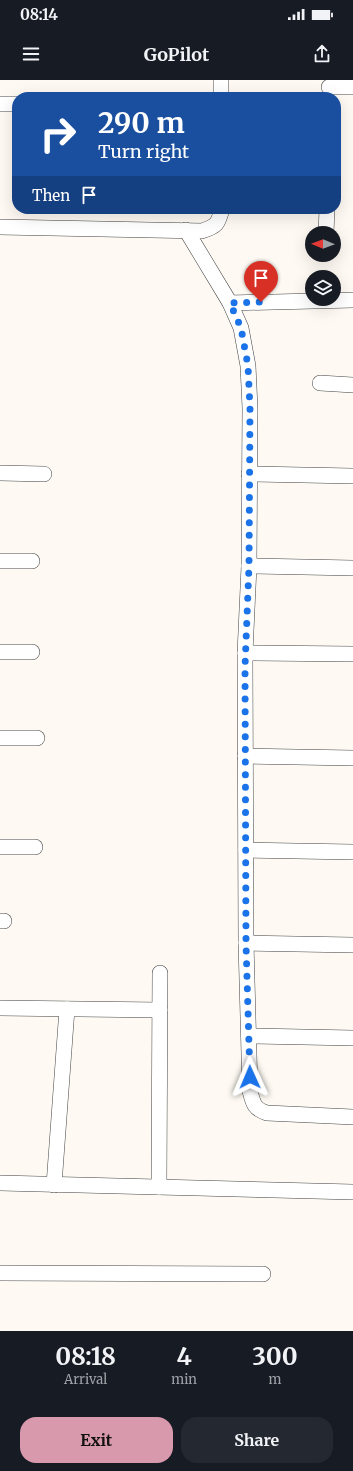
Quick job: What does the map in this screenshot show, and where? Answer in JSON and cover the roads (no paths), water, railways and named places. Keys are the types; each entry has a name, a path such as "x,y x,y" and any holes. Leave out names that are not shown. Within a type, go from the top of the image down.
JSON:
{"street":[{"path":"221,80 221,92"},
{"path":"329,88 353,87"},
{"path":"0,104 12,104"},
{"path":"0,227 202,231 214,227 219,220 221,214"},
{"path":"326,226 327,214"},
{"path":"186,230 230,303 241,328 248,366 250,408 250,474 249,566 245,653 246,944 250,1091 253,1104 258,1111 267,1113 353,1116"},
{"path":"230,303 353,300"},
{"path":"320,383 353,385"},
{"path":"0,473 44,474"},
{"path":"250,474 353,476"},
{"path":"0,561 32,561"},
{"path":"249,566 353,568"},
{"path":"0,652 32,652"},
{"path":"245,653 353,654"},
{"path":"0,738 37,738"},
{"path":"246,756 353,758"},
{"path":"0,847 35,847"},
{"path":"246,850 353,852"},
{"path":"246,944 353,945"},
{"path":"158,1187 160,973"},
{"path":"0,1008 160,1010"},
{"path":"54,1185 68,1009"},
{"path":"249,1036 353,1038"},
{"path":"0,1183 353,1192"},
{"path":"0,1273 263,1274"}]}
